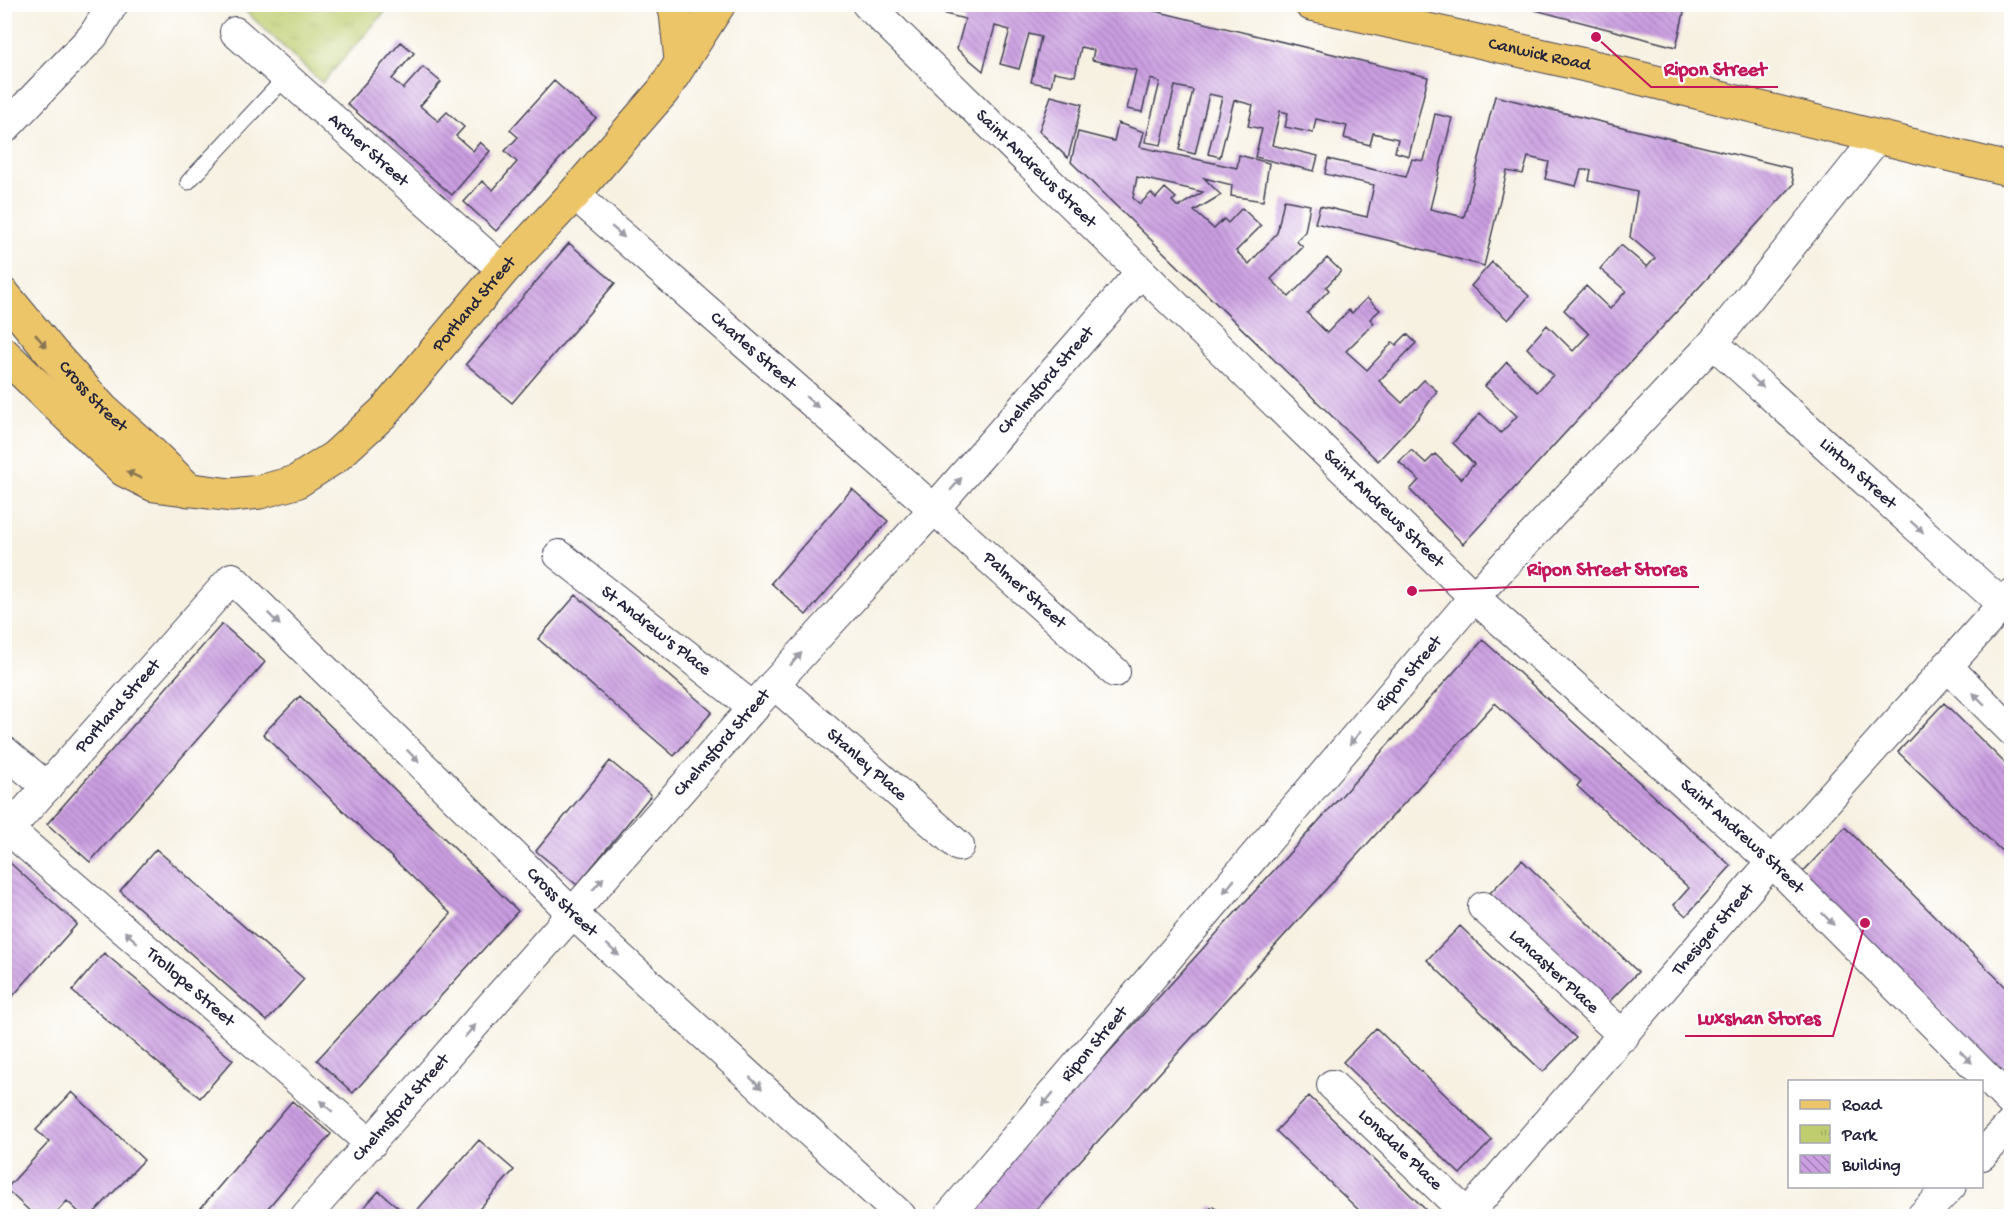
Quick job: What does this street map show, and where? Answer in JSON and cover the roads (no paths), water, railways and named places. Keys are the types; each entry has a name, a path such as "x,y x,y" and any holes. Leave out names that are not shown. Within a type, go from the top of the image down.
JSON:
{"main road":[{"path":"673,4 681,60"},
{"name":"Portland Street","path":"231,495 260,492 296,482 335,457 384,412 503,270 574,194 663,91 719,4"},
{"name":"Canwick Road","path":"1311,4 1603,69 2012,170"},
{"name":"Cross Street","path":"4,295 102,409 189,490"},
{"name":"Cross Street","path":"4,354 124,470 154,485 231,495"}],"street":[{"path":"4,129 93,36 113,4"},
{"name":"Saint Andrews Street","path":"881,9 1141,272 1474,597 1772,862 2012,1103"},
{"name":"Archer Street","path":"235,32 503,270"},
{"name":"Ripon Street","path":"949,1216 1474,597 1713,343 1878,138"},
{"name":"Charles Street","path":"574,194 934,509"},
{"name":"Chelmsford Street","path":"306,1216 774,684 934,509 1141,272"},
{"name":"Linton Street","path":"1713,343 2007,599"},
{"name":"Palmer Street","path":"934,509 1115,672"},
{"name":"St Andrew's Place","path":"559,555 754,708"},
{"name":"Portland Street","path":"7,833 232,578"},
{"name":"Cross Street","path":"232,578 573,914 901,1216"},
{"name":"Thesiger Street","path":"1467,1216 1772,862 2007,599"},
{"path":"1947,666 2012,731"},
{"name":"Stanley Place","path":"774,684 959,846"},
{"path":"4,751 47,787"},
{"name":"Trollope Street","path":"7,833 371,1144"},
{"name":"Lancaster Place","path":"1483,907 1624,1036"},
{"name":"Lonsdale Place","path":"1332,1085 1467,1216"},
{"path":"1983,1154 2012,1123"},
{"path":"1923,1216 1949,1188"}],"lane":[{"path":"188,182 286,77"}],"place":[{"name":"Ripon Street","path":"1596,37"},
{"name":"Ripon Street Stores","path":"1412,591"},
{"name":"Luxshan Stores","path":"1865,923"}]}
